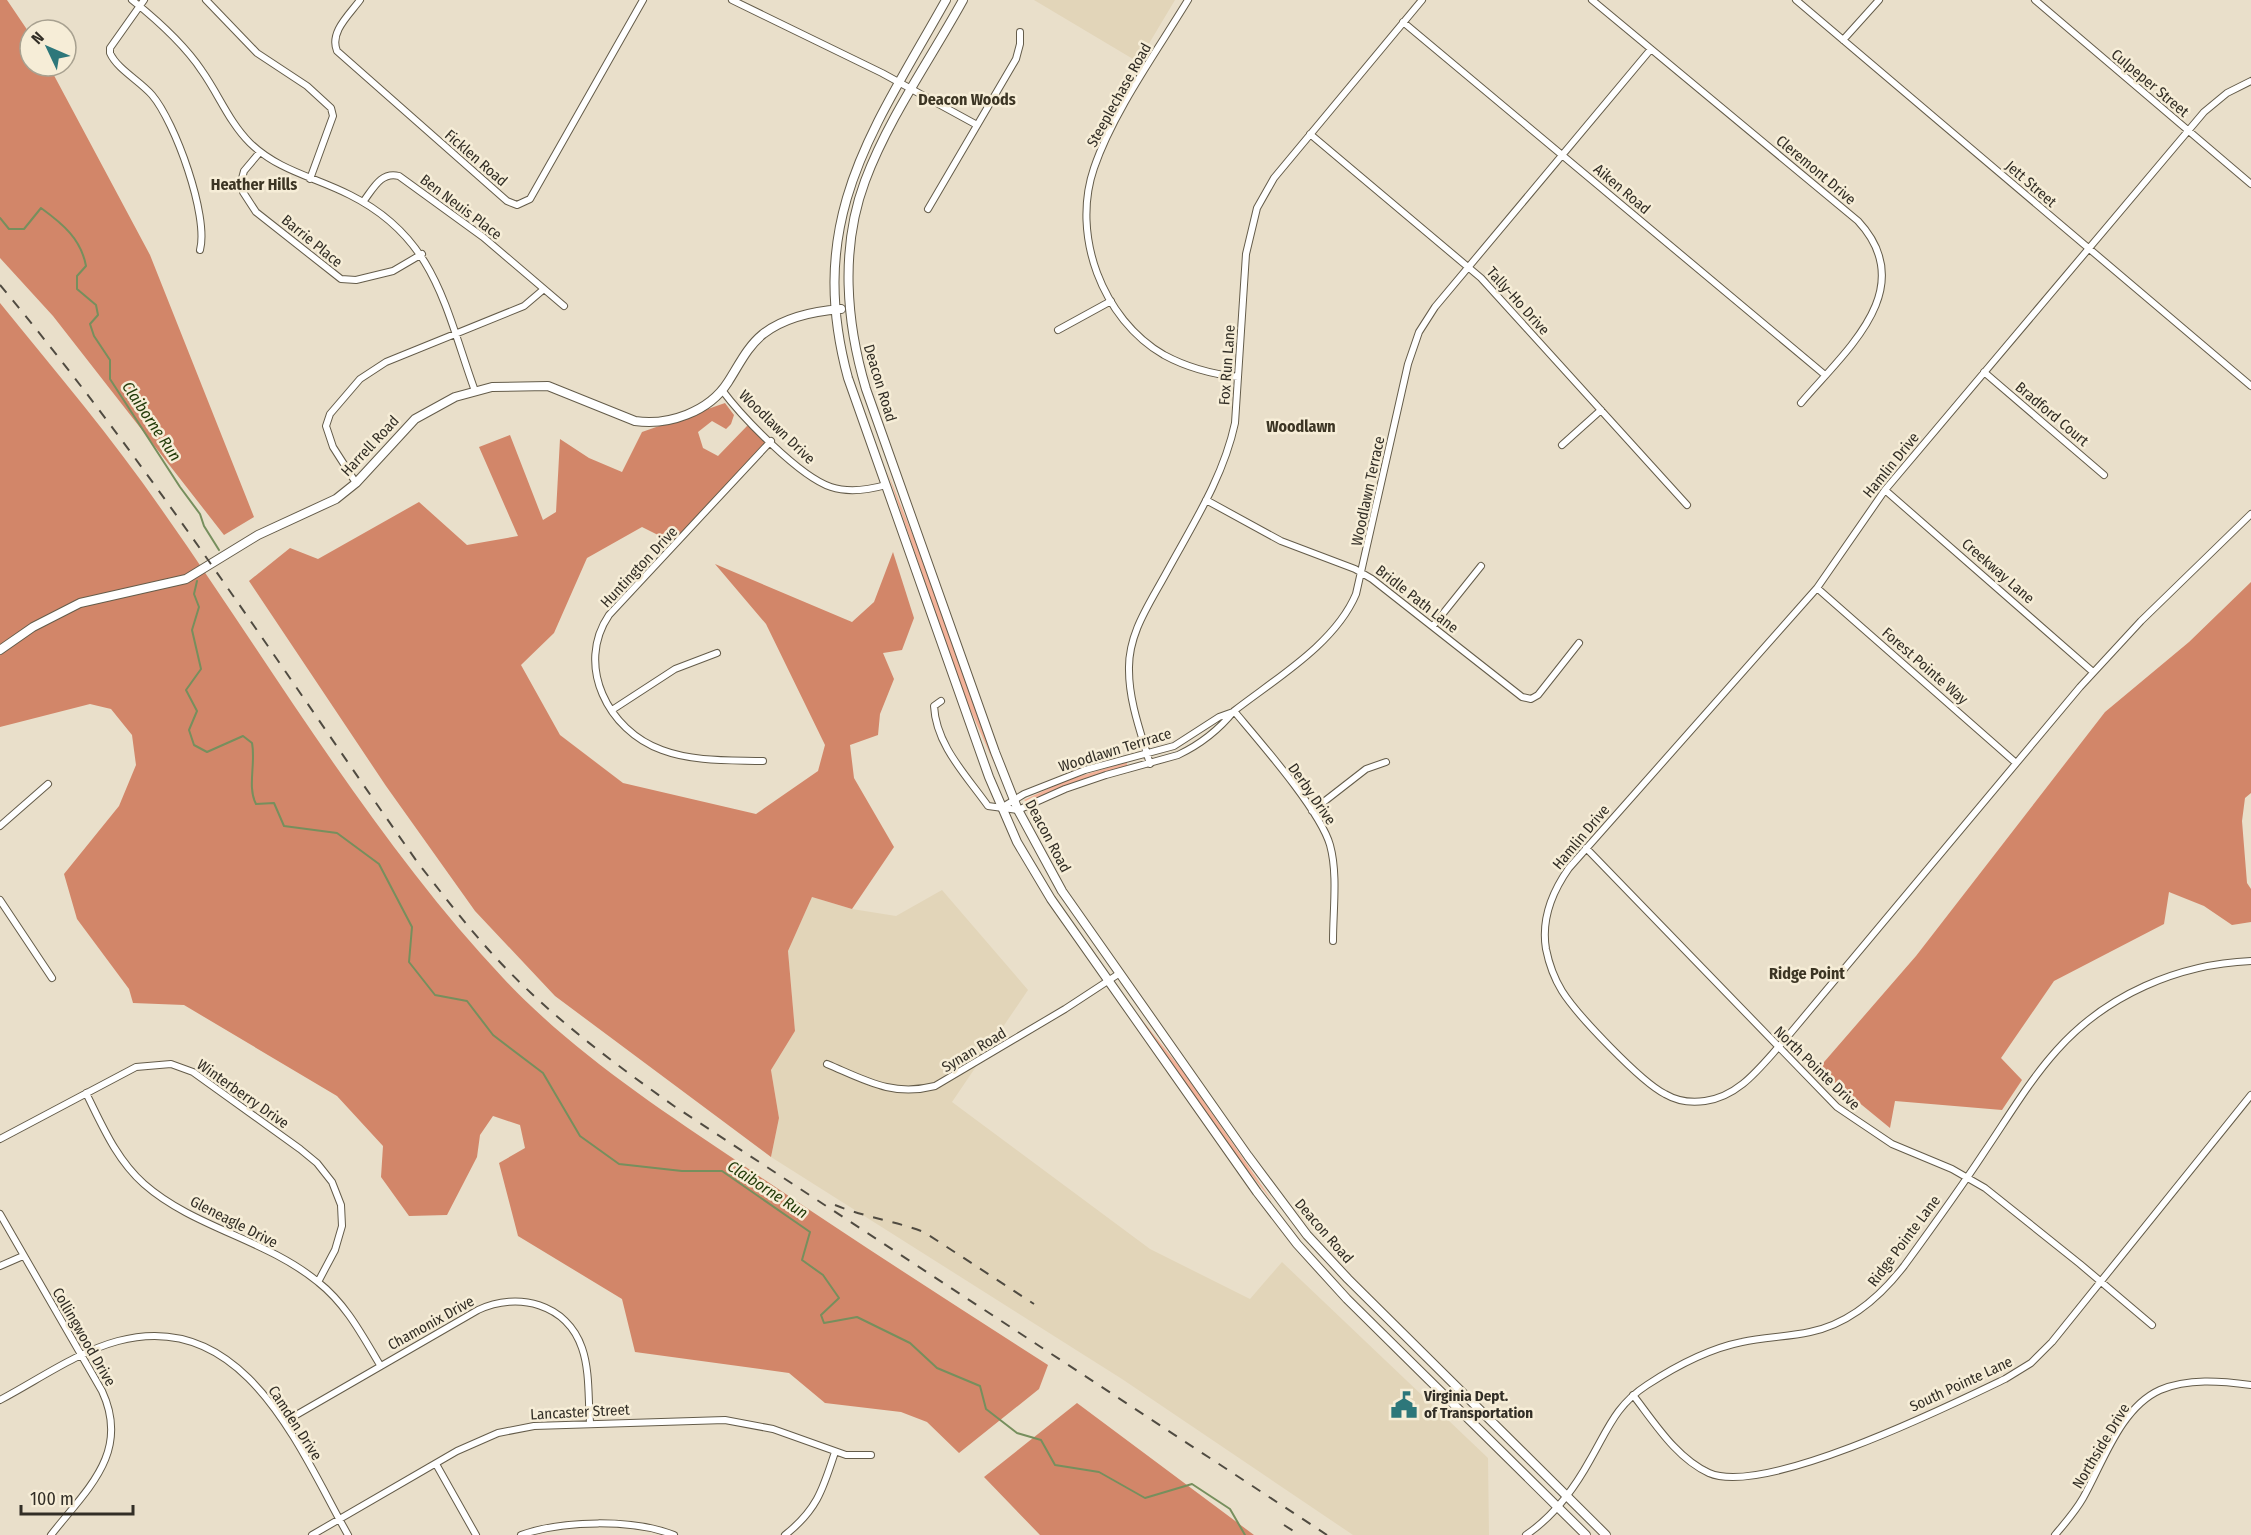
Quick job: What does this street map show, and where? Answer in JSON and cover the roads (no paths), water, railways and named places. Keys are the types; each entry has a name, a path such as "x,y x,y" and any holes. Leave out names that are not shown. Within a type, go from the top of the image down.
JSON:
{"main road":[{"name":"Deacon Road","path":"946,0 872,134 847,194 836,241 836,309 841,351 848,378 1001,808 1037,876 1108,982 1257,1192 1297,1244 1347,1299 1586,1535"},
{"name":"Deacon Road","path":"963,0 884,139 860,197 851,243 849,308 855,349 866,388 1013,799 1062,891 1254,1165 1307,1235 1348,1280 1606,1535"},
{"name":"Harrell Road","path":"0,650 33,627 80,603 186,579 255,536 336,499 356,483 415,418 433,407 476,391 513,385 548,386 624,418 648,423 675,419 714,398 722,390 740,360 764,333 807,314 849,308"}],"street":[{"path":"132,0 142,3 191,56 229,117 260,152 278,165 363,202 401,229 422,254 437,283 476,391"},
{"path":"206,0 257,53 307,86 331,108 333,116 310,179"},
{"name":"Ficklen Road","path":"360,0 337,32 334,41 337,51 507,201 517,205 530,199 643,0"},
{"path":"732,0 977,124"},
{"name":"Steeplechase Road","path":"1188,0 1110,133 1093,170 1088,202 1089,240 1093,261 1111,301 1138,336 1164,355 1197,370 1238,377"},
{"name":"Fox Run Lane","path":"1150,764 1131,692 1129,671 1131,649 1139,622 1206,500 1230,442 1235,423 1246,254 1251,224 1265,193 1310,134 1422,0"},
{"name":"Cleremont Drive","path":"1592,0 1858,221 1876,245 1883,273 1878,306 1857,336 1801,403"},
{"name":"Jett Street","path":"1796,0 2251,386"},
{"path":"1843,40 1879,0"},
{"name":"Culpeper Street","path":"2035,0 2251,184"},
{"path":"142,3 110,48 110,53 152,94 169,120 185,159 202,228 200,250"},
{"name":"Aiken Road","path":"1403,22 1825,375"},
{"path":"928,209 1016,59 1020,32"},
{"name":"Woodlawn Terrace","path":"1018,810 1065,789 1178,756 1194,747 1223,725 1234,711 1335,629 1351,607 1362,573 1413,348 1428,318 1651,49"},
{"name":"Hamlin Drive","path":"2251,81 2215,102 2188,131 1885,490 1817,588 1559,881 1546,919 1546,948 1551,967 1562,990 1574,1007 1641,1076 1665,1095 1687,1101 1707,1101 1738,1089 1778,1048 2093,672 2141,621 2251,514"},
{"name":"Tally-Ho Drive","path":"1310,134 1469,266 1687,505"},
{"name":"Barrie Place","path":"260,152 244,171 241,182 250,204 334,276 349,281 365,278 404,266 422,254"},
{"name":"Ben Neuis Place","path":"363,202 381,179 389,175 399,176 449,210 564,306"},
{"path":"356,483 345,470 327,431 330,414 360,379 376,366 455,336 524,306 544,289"},
{"path":"1058,330 1111,301"},
{"name":"Bradford Court","path":"1984,372 2104,475"},
{"name":"Woodlawn Drive","path":"722,390 771,441 815,479 831,487 857,491 886,485"},
{"path":"1562,445 1601,410"},
{"name":"Huntington Drive","path":"763,761 695,758 647,744 631,732 612,710 599,685 594,668 595,645 603,625 771,441"},
{"name":"Creekway Lane","path":"1885,490 2093,672"},
{"name":"Bridle Path Lane","path":"1206,500 1281,541 1362,573 1433,626 1522,698 1536,697 1579,643"},
{"path":"1433,626 1480,566"},
{"name":"Forest Pointe Way","path":"1817,588 2016,763"},
{"path":"612,710 675,669 717,653"},
{"path":"941,701 934,706 935,720 942,741 988,806 1018,810"},
{"name":"Woodlawn Terrrace","path":"1001,808 1013,799 1085,770 1174,746 1219,717 1234,711"},
{"name":"Derby Drive","path":"1234,711 1326,834 1332,852 1333,941"},
{"path":"1311,811 1366,768 1386,762"},
{"path":"0,826 48,784"},
{"name":"North Pointe Drive","path":"1586,848 1820,1091 1858,1124 1892,1144 1967,1177 2000,1199 2152,1325"},
{"path":"0,900 52,978"},
{"name":"Ridge Pointe Lane","path":"1526,1535 1558,1507 1586,1466 1618,1409 1633,1395 1673,1369 1726,1346 1810,1332 1853,1315 1893,1281 2045,1064 2073,1034 2094,1017 2134,992 2176,974 2199,967 2251,961"},
{"name":"Synan Road","path":"827,1064 888,1089 912,1091 935,1086 1120,973"},
{"name":"Winterberry Drive","path":"0,1140 136,1067 159,1063 182,1067 199,1075 308,1156 332,1182 343,1217 338,1244 318,1282"},
{"name":"Gleneagle Drive","path":"86,1093 111,1144 143,1183 173,1205 289,1263 318,1282 353,1320 380,1365"},
{"name":"South Pointe Lane","path":"1633,1395 1681,1453 1698,1467 1729,1478 1773,1472 1833,1454 2006,1379 2043,1351 2251,1095"},
{"name":"Collingwood Drive","path":"0,1215 105,1398 111,1419 111,1442 99,1473 51,1535"},
{"path":"0,1266 23,1256"},
{"name":"Chamonix Drive","path":"284,1422 487,1305 512,1300 531,1302 564,1320 579,1339 585,1360 590,1422"},
{"name":"Camden Drive","path":"0,1400 104,1345 134,1337 166,1336 193,1342 234,1363 258,1387 284,1422 348,1535"},
{"name":"Northside Drive","path":"2055,1535 2082,1500 2124,1424 2150,1395 2168,1387 2194,1382 2251,1385"},
{"name":"Lancaster Street","path":"312,1535 477,1442 507,1431 534,1426 590,1422 725,1420 773,1429 835,1452 859,1457 871,1455"},
{"path":"785,1535 802,1521 816,1504 835,1452"},
{"path":"436,1464 476,1535"},
{"path":"521,1535 560,1527 624,1524 648,1527 674,1535"}],"waterway":[{"name":"Claiborne Run","path":"0,218 9,229 24,229 41,208 64,226 75,240 84,256 86,266 77,276 77,289 96,305 98,315 90,324 94,336 110,360 110,379 200,514 204,526 219,550"},
{"name":"Claiborne Run","path":"197,581 194,594 199,607 192,630 201,669 186,690 197,711 189,730 194,745 207,752 243,736 252,743 252,790 256,804 274,803 284,826 337,833 379,864 412,927 409,962 435,995 467,1001 493,1035 543,1073 580,1136 619,1164 682,1171 722,1171 810,1232 802,1260 823,1275 839,1298 821,1315 824,1323 857,1317 910,1343 937,1368 980,1386 986,1409 1017,1433 1041,1440 1055,1465 1099,1472 1145,1498 1192,1484 1230,1509 1245,1535"}],"railway":[{"path":"0,285 111,425 215,570 418,863 487,948 517,980 604,1055 674,1106 1327,1535"},
{"path":"835,1205 924,1232 1034,1304"},
{"path":"1284,1525 1300,1535"}],"place":[{"name":"Virginia Dept. of Transportation","path":"1404,1405"}],"district":[{"name":"Deacon Woods","path":"967,99"},
{"name":"Heather Hills","path":"254,184"},
{"name":"Woodlawn","path":"1301,426"},
{"name":"Ridge Point","path":"1807,973"}]}
